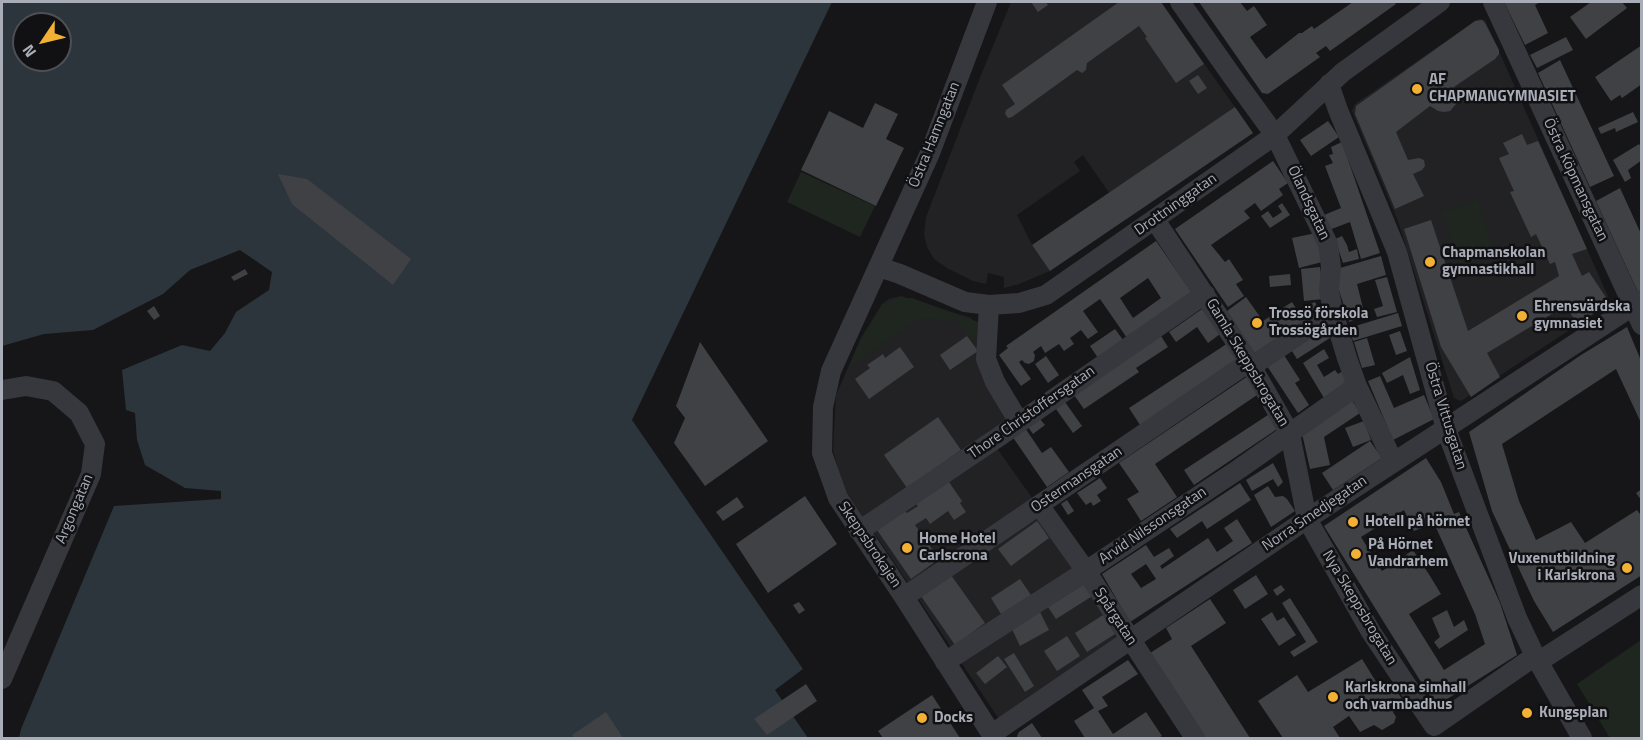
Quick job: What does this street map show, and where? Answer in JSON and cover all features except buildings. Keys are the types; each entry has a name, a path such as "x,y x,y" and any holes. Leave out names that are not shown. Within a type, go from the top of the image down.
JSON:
{"street":[{"name":"Östra Hamngatan","path":"879,267 930,153 987,2"},
{"name":"Ölandsgatan","path":"1180,2 1275,135 1328,244 1331,267 1329,290 1333,312 1357,386 1394,461"},
{"name":"Drottninggatan","path":"879,267 965,302 989,305 1019,303 1046,295 1275,135 1343,72 1440,2"},
{"name":"Östra Köpmansgatan","path":"1493,2 1637,303 1641,325"},
{"name":"Östra Vittusgatan","path":"1329,84 1397,252 1446,429 1517,618 1537,659 1582,738"},
{"name":"Gamla Skeppsbrogatan","path":"1155,220 1251,364 1290,434 1307,519"},
{"name":"Skeppsbrokajen","path":"879,267 831,371 822,407 822,453 837,498 993,736"},
{"name":"Thore Christoffersgatan","path":"859,531 1204,294"},
{"name":"Norra Smedjegatan","path":"993,736 1307,519 1637,303"},
{"path":"989,305 986,360 995,382 1019,422"},
{"name":"Ostermansgatan","path":"904,597 1251,364 1333,312"},
{"name":"Argongatan","path":"2,390 26,386 53,391 79,413 95,444 91,474 8,648 2,679"},
{"name":"Arvid Nilssonsgatan","path":"945,662 1086,571 1290,434 1357,386"},
{"name":"Spårgatan","path":"1040,505 1086,571 1191,735"},
{"name":"Nya Skeppsbrogatan","path":"1307,519 1371,632 1434,726 1537,659"},
{"path":"1537,659 1641,595"}],"shaded area":[{"path":"2,2 832,2 632,420 803,669 775,690 808,738 19,738 114,506 221,499 221,491 185,488 145,465 137,440 135,413 126,410 122,370 182,345 210,351 225,333 236,312 269,290 272,272 240,250 190,270 163,294 93,330 44,334 2,346"},
{"path":"1011,2 1161,2 1253,133 1127,219 1083,155 1074,162 1080,171 1017,215 1032,245 1050,271 1004,288 1004,277 988,273 986,284 973,281 947,268 934,259 927,247 924,235 926,217"},
{"path":"1478,19 1485,20 1611,303 1461,401 1454,398 1398,221 1352,111 1355,104"},
{"path":"801,172 875,206 860,237 787,202"},
{"path":"1477,200 1496,254 1461,266 1442,212"},
{"path":"901,296 971,318 976,325 1011,418 864,519 844,490 833,450 836,395 861,338 882,304 889,299"},
{"path":"912,298 981,323 985,328 972,341 957,321 920,318 848,368 861,338 882,307 889,301"},
{"path":"996,447 1128,633 999,719 873,531"},
{"path":"1641,640 1641,738 1610,738 1577,684"}],"place":[{"name":"AF CHAPMANGYMNASIET","path":"1417,89"},
{"name":"Chapmanskolan gymnastikhall","path":"1430,262"},
{"name":"Ehrensvärdska gymnasiet","path":"1522,316"},
{"name":"Trossö förskola Trossögården","path":"1257,323"},
{"name":"Hotell på hörnet","path":"1353,522"},
{"name":"Home Hotel Carlscrona","path":"907,548"},
{"name":"På Hörnet Vandrarhem","path":"1356,554"},
{"name":"Vuxenutbildning i Karlskrona","path":"1627,568"},
{"name":"Karlskrona simhall och varmbadhus","path":"1333,697"},
{"name":"Kungsplan","path":"1527,713"},
{"name":"Docks","path":"922,718"}]}
